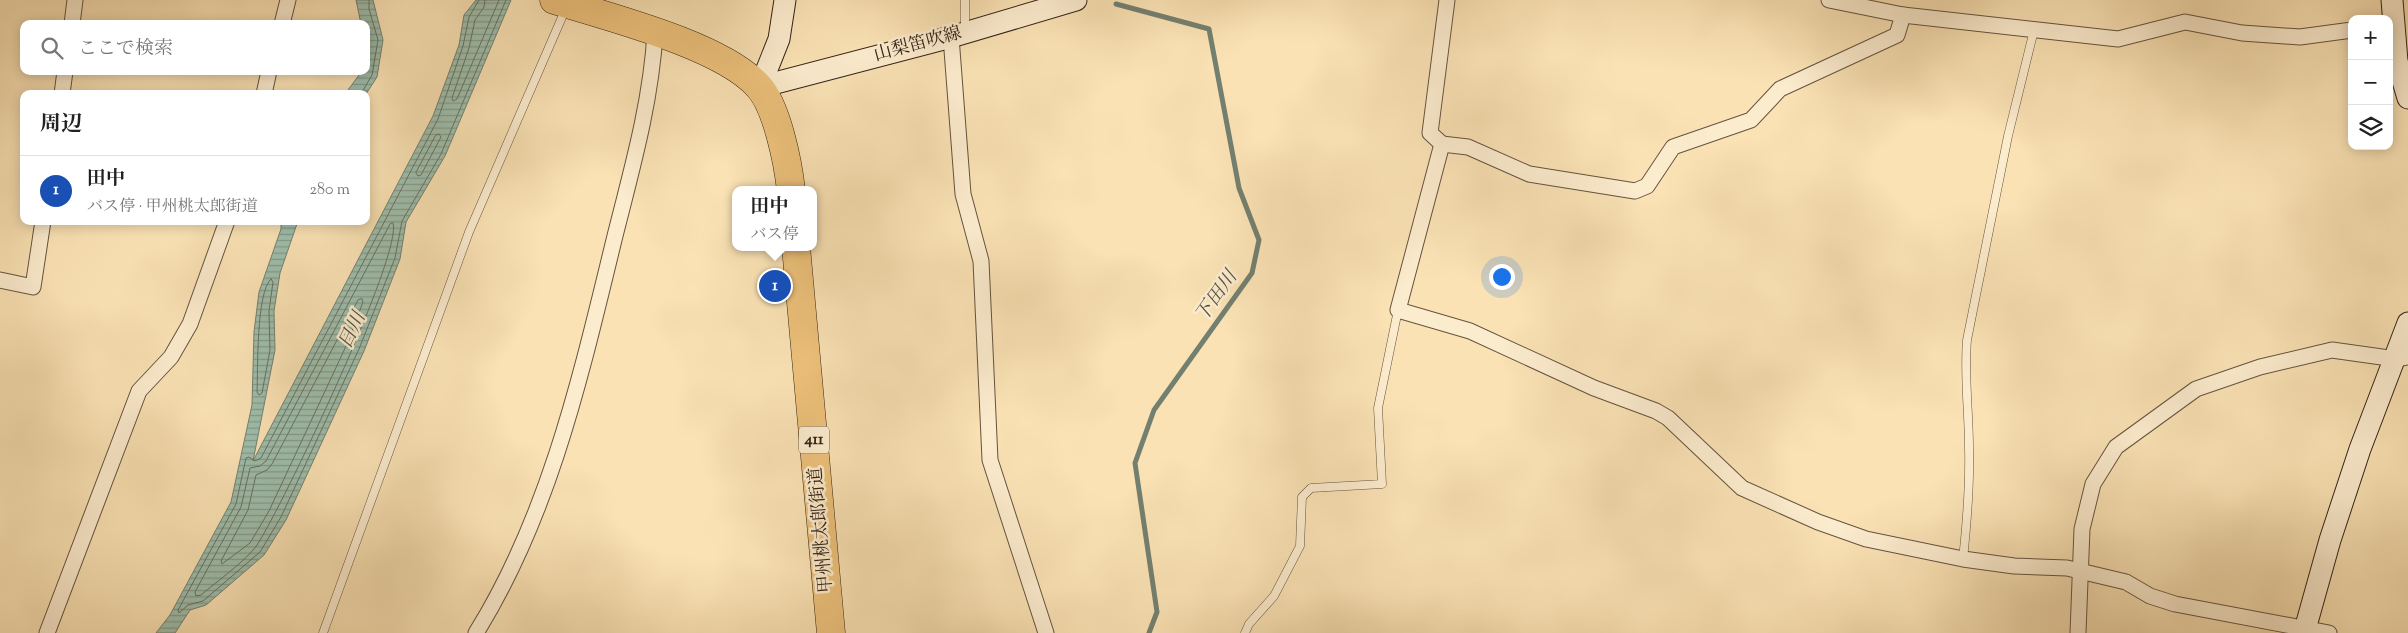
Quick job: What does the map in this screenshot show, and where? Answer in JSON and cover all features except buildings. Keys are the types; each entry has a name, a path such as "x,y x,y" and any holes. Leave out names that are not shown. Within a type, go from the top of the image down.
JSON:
{"highway":[{"path":"561,2 711,54 740,70 760,87 774,115 785,152 790,186"},
{"name":"甲州桃太郎街道","path":"796,251 831,633"}],"street":[{"path":"72,20 75,0"},
{"path":"283,20 288,0"},
{"path":"760,87 779,39 785,0"},
{"name":"山梨笛吹線","path":"760,87 1076,0"},
{"path":"1447,0 1430,134 1442,144 1468,147 1529,174 1635,191 1647,186 1673,147 1751,120 1780,89 1897,35 1903,15"},
{"path":"1829,0 1903,15 2118,39 2185,22 2242,33 2300,37 2348,31"},
{"path":"2392,0 2397,30 2397,61 2408,98"},
{"path":"476,633 497,598 543,496 578,384 640,133 654,60 655,33"},
{"path":"958,34 963,194 981,261 990,460 1046,633"},
{"path":"63,90 64,75"},
{"path":"265,90 268,75"},
{"path":"1442,144 1398,310 1470,332 1586,384 1656,411 1668,418 1742,488 1818,522 1866,538 1963,559 2014,566 2066,568 2082,571 2126,582 2150,596 2175,604 2329,633"},
{"path":"0,280 33,287 42,225"},
{"path":"47,633 139,392 171,356 190,324 225,225"},
{"path":"2305,630 2330,540 2360,449 2402,358 2408,323"},
{"path":"2078,633 2082,571 2082,529 2093,484 2116,446 2196,389 2260,367 2332,350 2402,358"}],"lane":[{"path":"958,34 965,0"},
{"path":"323,633 469,232 561,2"},
{"path":"1963,559 1967,521 1969,448 1967,340 2008,136 2034,30"},
{"path":"1245,633 1249,624 1274,596 1300,546 1302,497 1311,488 1382,484 1378,408 1398,310"}],"water":[{"path":"356,0 373,0 383,40 377,77 369,90 348,90 359,75 370,75 370,20 360,20"},
{"name":"日川","path":"476,0 511,0 445,156 406,222 400,259 364,351 286,520 264,555 206,605 190,610 175,633 156,633 170,615 231,502 252,405 254,332 259,292 281,225 297,225 280,273 274,311 275,350 253,461 433,116 459,45 464,15"}],"waterway":[{"name":"下田川","path":"1116,4 1209,29 1239,188 1259,240 1252,273 1154,410 1135,463 1157,612 1149,633"}],"place":[{"name":"田中","path":"775,286"}]}
